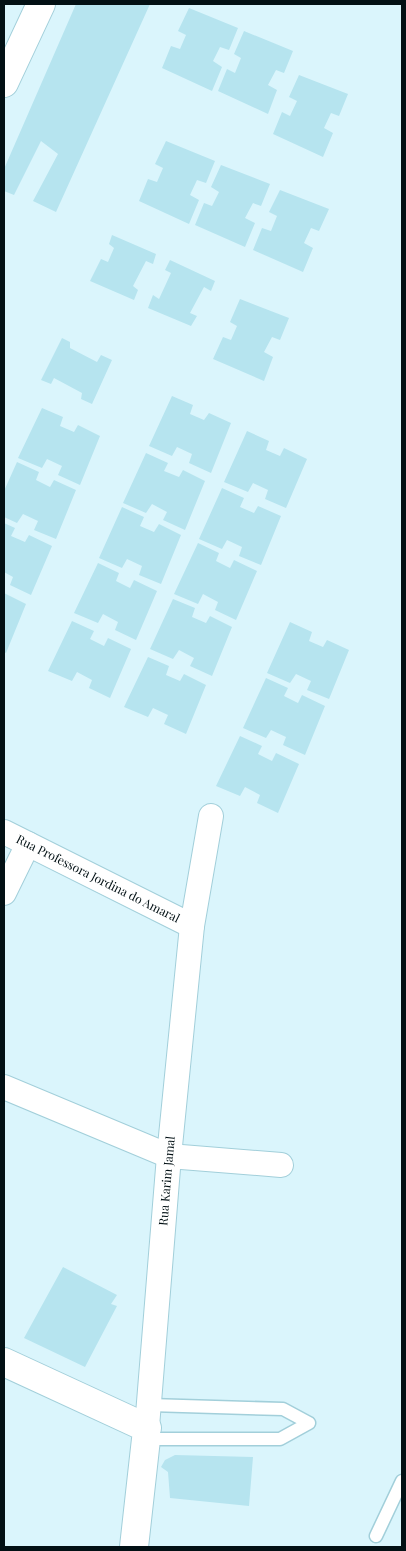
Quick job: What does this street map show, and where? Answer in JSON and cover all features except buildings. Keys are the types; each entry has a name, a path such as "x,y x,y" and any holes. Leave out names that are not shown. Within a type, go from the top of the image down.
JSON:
{"main road":[{"path":"4,83 42,4"},
{"path":"4,1362 148,1424"},
{"name":"Rua Karim Jamal","path":"134,1547 148,1424"}],"street":[{"name":"Rua Karim Jamal","path":"148,1424 169,1156 192,926 212,816"},
{"name":"Rua Professora Jordina do Amaral","path":"4,832 192,926"},
{"path":"4,893 28,844"},
{"path":"4,1087 169,1156 281,1165"}],"lane":[{"path":"283,1409 309,1423 280,1439 148,1424 283,1409"},
{"path":"376,1536 402,1481"}]}
